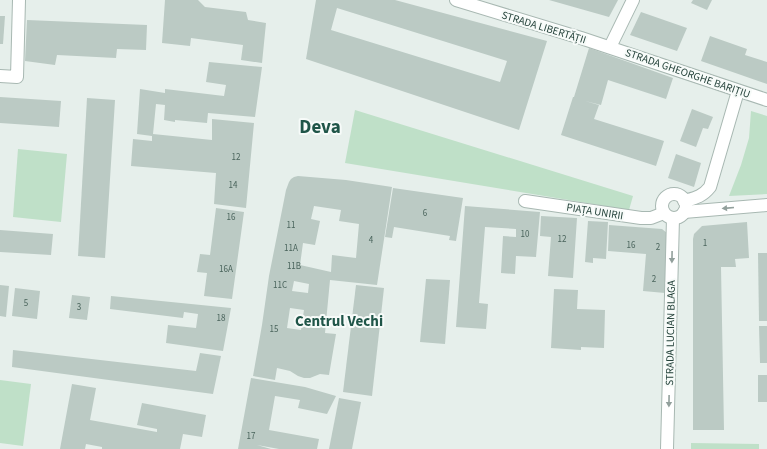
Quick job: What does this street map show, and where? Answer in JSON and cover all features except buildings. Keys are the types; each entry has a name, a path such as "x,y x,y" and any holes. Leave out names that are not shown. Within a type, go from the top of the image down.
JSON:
{"street":[{"path":"0,76 16,76 20,0"},
{"name":"STRADA LIBERTĂȚII","path":"456,0 610,47"},
{"path":"610,47 633,0"},
{"name":"STRADA GHEORGHE BARIȚIU","path":"610,47 767,100"},
{"path":"684,206 680,196 676,194 665,197 662,203 662,207 668,216 679,216 684,206 701,196 710,187 738,90"},
{"name":"PIAȚA UNIRII","path":"525,201 641,218 668,216"},
{"path":"684,206 767,205"},
{"name":"STRADA LUCIAN BLAGA","path":"667,449 668,216"}],"green space":[{"path":"355,110 633,196 629,210 345,163"},
{"path":"751,111 767,116 767,194 729,196 741,165 749,138"},
{"path":"18,149 67,154 61,222 13,217"},
{"path":"0,380 31,384 23,446 0,443"},
{"path":"691,443 759,444 759,449 691,449"}],"district":[{"name":"Deva","path":"320,126"},
{"name":"Centrul Vechi","path":"339,321"}]}
